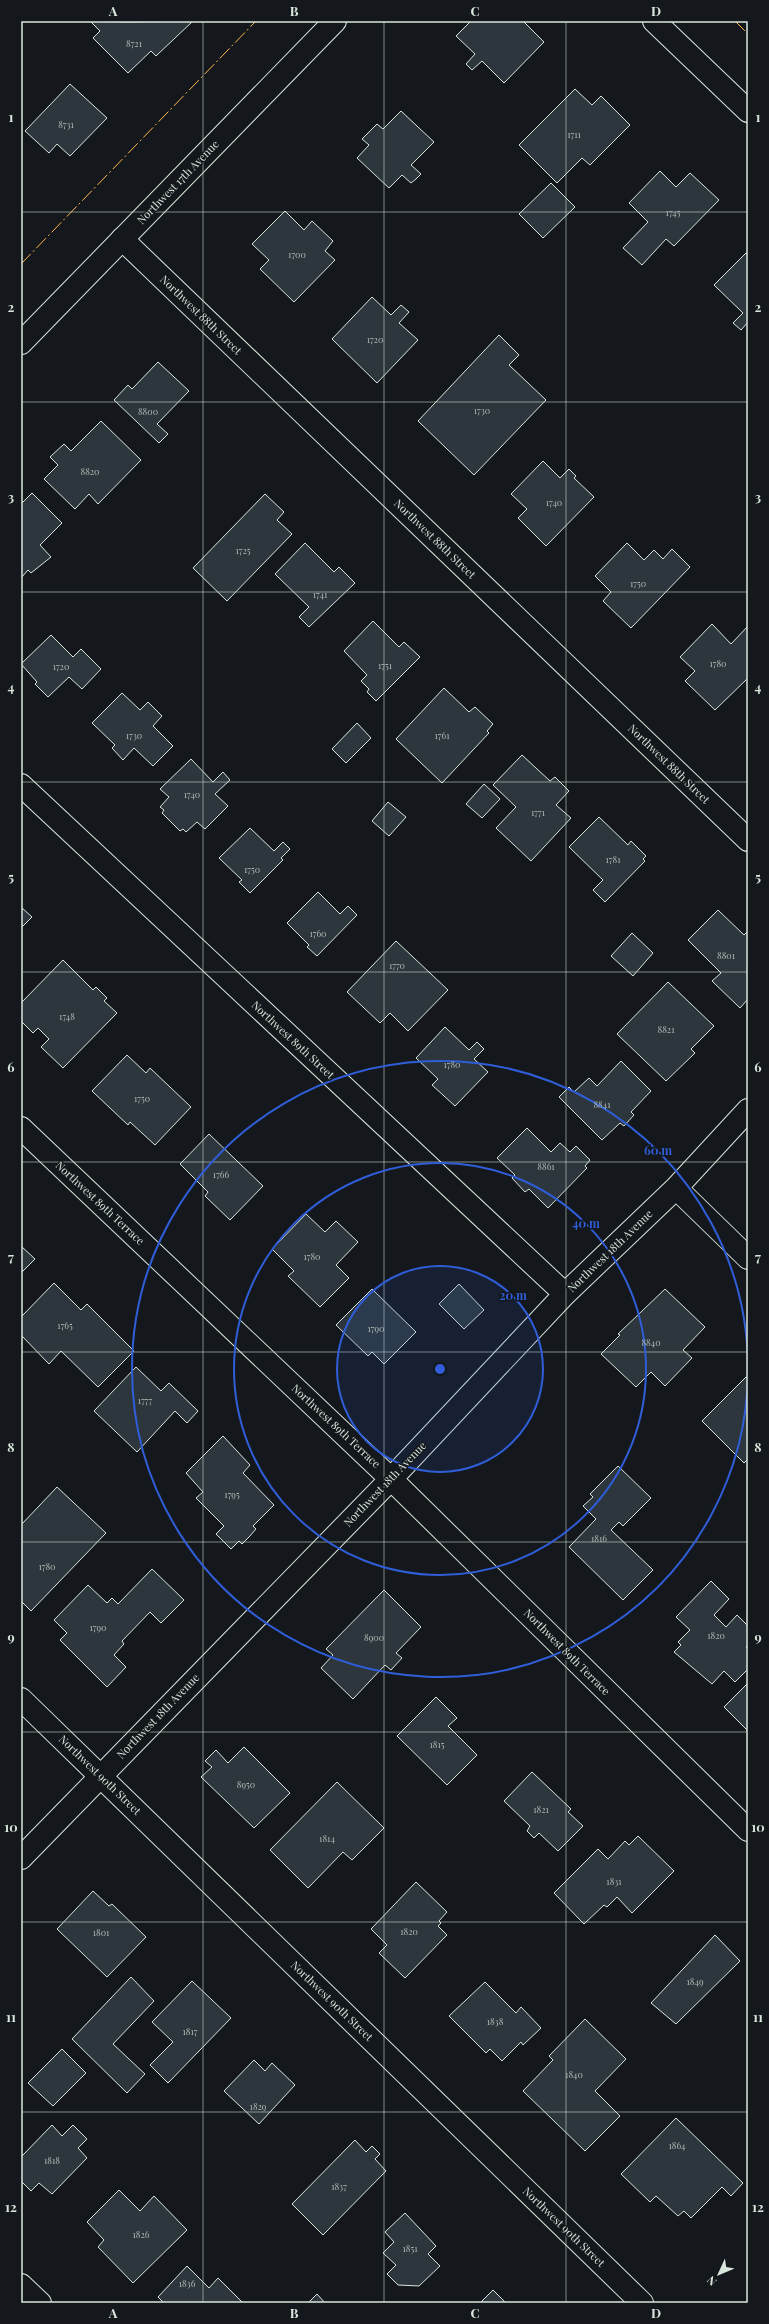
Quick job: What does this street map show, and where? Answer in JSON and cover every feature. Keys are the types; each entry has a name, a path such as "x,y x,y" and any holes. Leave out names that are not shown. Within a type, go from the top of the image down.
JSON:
{"street":[{"name":"Northwest 17th Avenue","path":"21,343 335,21"},
{"path":"654,21 748,111"},
{"name":"Northwest 88th Street","path":"122,239 748,840"},
{"name":"Northwest 89th Street","path":"21,785 565,1294"},
{"name":"Northwest 18th Avenue","path":"21,1858 100,1775 391,1479 565,1294 676,1188 748,1110"},
{"name":"Northwest 89th Terrace","path":"21,1128 391,1479 748,1830"},
{"path":"676,1188 748,1258"},
{"name":"Northwest 90th Street","path":"21,1699 642,2303"},
{"path":"21,2285 40,2303"}],"building":[{"path":"90,21 193,21 156,56 151,51 128,73 93,38 100,31"},
{"path":"471,21 523,21 544,42 504,83 482,61 472,70 466,64 475,54 456,36"},
{"path":"70,84 107,118 70,156 57,144 49,153 25,131"},
{"path":"575,89 592,105 601,96 630,125 590,165 582,158 557,183 519,145"},
{"path":"401,111 434,142 411,165 421,174 411,183 402,175 389,188 357,158 369,145 362,139 377,124 383,129"},
{"path":"660,171 676,187 690,173 719,200 674,246 666,239 642,265 623,248 648,222 629,203"},
{"path":"551,183 575,207 543,238 519,214"},
{"path":"285,211 304,230 312,221 333,241 325,251 335,260 294,302 260,269 269,260 252,244"},
{"path":"746,253 748,255 748,322 741,330 733,323 743,313 714,285"},
{"path":"372,297 391,315 401,305 409,312 399,323 418,340 377,383 332,339"},
{"path":"499,335 519,355 509,365 546,400 474,475 418,421"},
{"path":"158,362 189,391 157,424 168,434 159,443 114,400 128,385 132,389"},
{"path":"101,421 141,460 98,504 89,494 75,509 44,479 58,465 50,457 64,444 71,451"},
{"path":"543,461 560,478 569,469 576,476 574,478 594,497 546,546 518,518 527,509 511,494"},
{"path":"32,493 62,523 40,545 51,557 31,573 28,570 21,578 21,504"},
{"path":"265,494 284,512 277,520 292,534 227,601 193,568"},
{"path":"305,543 334,572 339,567 355,583 309,627 299,617 309,607 275,574"},
{"path":"627,543 644,560 654,550 663,559 672,549 690,567 631,628 603,601 611,592 595,576"},
{"path":"373,621 399,647 404,642 420,657 376,701 367,692 369,689 361,681 367,675 344,651"},
{"path":"712,624 731,644 748,626 748,678 715,710 685,681 695,671 680,657"},
{"path":"51,635 73,657 81,649 101,669 82,689 69,677 48,697 35,684 37,682 21,664"},
{"path":"444,688 469,712 475,707 493,724 487,731 489,733 442,783 396,739"},
{"path":"122,693 140,710 148,702 162,716 153,726 173,746 153,766 134,748 123,760 112,748 115,745 92,723"},
{"path":"357,723 371,738 346,763 332,749"},
{"path":"522,755 550,781 555,777 569,791 556,805 571,818 531,861 496,828 516,807 493,785"},
{"path":"191,759 213,782 223,772 230,780 215,794 228,806 205,829 197,822 186,832 183,829 180,831 162,813 164,810 160,807 169,797 160,789"},
{"path":"484,784 500,799 482,818 466,804"},
{"path":"388,802 406,817 389,836 372,821"},
{"path":"599,817 628,845 631,841 646,856 643,859 645,861 605,902 593,890 603,880 569,847"},
{"path":"250,828 274,851 283,842 290,849 281,858 283,860 250,893 239,882 242,880 219,858"},
{"path":"318,892 340,914 348,906 357,915 317,956 307,947 309,945 287,923"},
{"path":"21,907 32,917 21,928"},
{"path":"718,910 744,935 748,931 748,999 740,1008 712,981 721,973 688,940"},
{"path":"632,933 653,953 633,976 611,956"},
{"path":"396,941 448,990 408,1031 390,1013 380,1023 347,992"},
{"path":"63,960 93,990 96,987 107,998 104,1001 117,1013 63,1068 41,1047 49,1039 38,1028 33,1033 21,1021 21,1003"},
{"path":"668,982 714,1026 691,1049 695,1053 666,1081 617,1034"},
{"path":"445,1027 469,1050 477,1042 484,1049 474,1059 488,1072 455,1106 432,1085 438,1079 416,1058"},
{"path":"127,1055 146,1073 150,1068 191,1107 155,1145 130,1122 128,1125 92,1091"},
{"path":"621,1061 651,1091 631,1112 634,1115 624,1126 620,1123 602,1140 559,1097 569,1087 574,1092 589,1078 597,1086"},
{"path":"527,1128 551,1152 560,1143 570,1152 576,1146 590,1160 585,1166 587,1168 548,1208 529,1189 525,1192 512,1178 515,1175 497,1158"},
{"path":"209,1134 263,1186 230,1220 205,1196 208,1192 180,1164"},
{"path":"306,1214 325,1232 336,1221 358,1242 336,1265 349,1278 320,1307 288,1276 294,1271 272,1249"},
{"path":"21,1246 35,1259 21,1273"},
{"path":"54,1283 81,1310 87,1304 134,1351 98,1387 61,1351 49,1364 21,1335 21,1317"},
{"path":"459,1284 484,1310 464,1329 439,1304"},
{"path":"372,1289 416,1332 384,1364 372,1352 368,1356 336,1325"},
{"path":"665,1289 705,1327 683,1350 692,1358 665,1386 651,1372 636,1387 601,1354 620,1335 618,1334"},
{"path":"136,1367 161,1391 169,1383 198,1411 187,1423 175,1411 137,1452 94,1411"},
{"path":"746,1377 748,1379 748,1459 744,1463 702,1421"},
{"path":"223,1436 250,1465 243,1473 274,1505 253,1526 256,1529 249,1537 242,1544 239,1541 231,1549 216,1534 224,1526 196,1498 203,1492 186,1473"},
{"path":"618,1466 651,1498 623,1526 619,1522 611,1530 653,1570 623,1600 569,1547 596,1519 583,1506 593,1497 590,1494"},
{"path":"57,1487 106,1533 31,1611 21,1601 21,1525"},
{"path":"152,1569 184,1600 161,1623 150,1612 122,1641 124,1644 114,1655 126,1667 107,1687 60,1640 67,1633 54,1620 88,1585 107,1603 112,1598 118,1604"},
{"path":"711,1581 729,1599 714,1615 726,1627 737,1615 748,1626 748,1646 746,1647 748,1649 748,1669 735,1682 724,1671 712,1684 674,1652 681,1645 678,1642 690,1630 676,1617"},
{"path":"384,1590 421,1627 396,1653 402,1658 391,1670 385,1665 353,1699 321,1668 333,1655 326,1649"},
{"path":"748,1683 748,1731 724,1707"},
{"path":"436,1697 457,1718 448,1726 477,1755 447,1785 397,1736"},
{"path":"244,1747 290,1793 254,1828 201,1777 212,1767 205,1761 216,1750 228,1763"},
{"path":"532,1772 571,1809 568,1812 583,1826 558,1851 539,1833 534,1838 527,1831 530,1826 504,1801"},
{"path":"337,1782 384,1828 352,1860 343,1852 308,1888 270,1850"},
{"path":"638,1836 674,1871 632,1913 617,1897 607,1907 604,1905 584,1924 554,1893 598,1849 608,1859 625,1841 629,1845"},
{"path":"416,1882 447,1912 439,1921 441,1923 438,1926 447,1935 405,1978 379,1953 387,1945 371,1929"},
{"path":"93,1891 109,1906 112,1904 146,1937 107,1977 57,1929"},
{"path":"715,1935 740,1961 676,2024 651,2003"},
{"path":"131,1977 154,2001 113,2044 145,2074 127,2093 72,2039"},
{"path":"192,1981 231,2018 168,2083 150,2065 173,2042 152,2022"},
{"path":"485,1982 516,2013 521,2007 541,2028 523,2045 521,2042 502,2061 490,2049 486,2053 449,2016"},
{"path":"585,2019 626,2059 595,2091 620,2116 585,2151 523,2091 553,2060 549,2056"},
{"path":"62,2049 86,2073 53,2106 28,2083"},
{"path":"254,2060 265,2071 272,2063 295,2085 259,2124 224,2091"},
{"path":"676,2118 743,2183 731,2196 722,2187 691,2218 684,2211 678,2216 656,2196 650,2202 621,2174"},
{"path":"52,2125 62,2136 73,2125 87,2139 78,2148 87,2158 52,2194 39,2183 31,2191 21,2181 21,2157"},
{"path":"355,2140 366,2152 372,2146 380,2154 375,2159 386,2171 323,2235 292,2204"},
{"path":"119,2190 140,2211 154,2196 187,2230 133,2283 98,2247 104,2240 87,2222"},
{"path":"405,2213 436,2246 428,2254 440,2266 419,2286 398,2285 387,2274 396,2265 383,2253 394,2242 385,2232"},
{"path":"187,2266 209,2288 218,2278 243,2303 164,2303 158,2297"},
{"path":"493,2290 506,2303 480,2303"},
{"path":"317,2294 325,2303 308,2303"}],"power":[{"path":"21,264 256,21"},
{"path":"735,21 748,34"}]}
